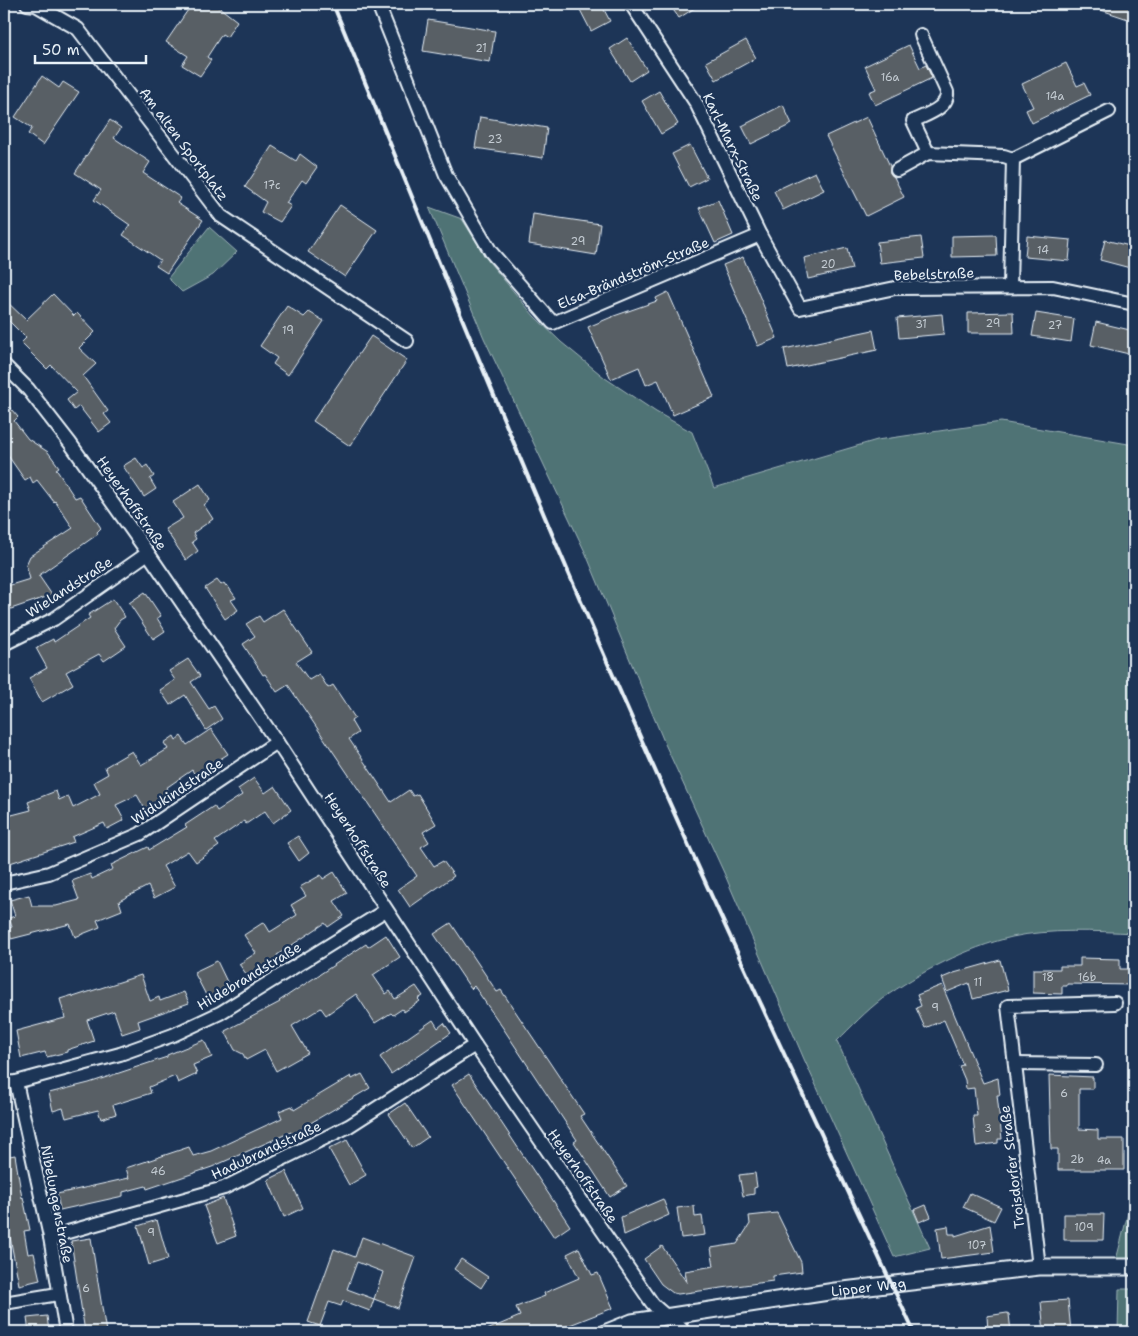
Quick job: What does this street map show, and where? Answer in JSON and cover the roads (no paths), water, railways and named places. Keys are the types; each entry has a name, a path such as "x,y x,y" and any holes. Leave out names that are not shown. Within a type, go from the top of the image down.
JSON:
{"street":[{"name":"Am alten Sportplatz","path":"27,4 36,5 78,29 220,216 407,341"},
{"name":"Elsa-Brändström-Straße","path":"378,4 446,175 491,252 553,323 760,235"},
{"name":"Karl-Marx-Straße","path":"631,4 696,103 760,235 800,308"},
{"path":"921,35 948,98 942,106 913,121 928,153"},
{"path":"897,170 928,153 1004,156 1013,159 1109,111"},
{"path":"1010,287 1013,159"},
{"name":"Bebelstraße","path":"800,308 895,288 1053,287 1134,304"},
{"name":"Heyerhoffstraße","path":"4,365 28,390 70,443 148,553 277,742 475,1045 652,1304 684,1332"},
{"name":"Wielandstraße","path":"4,644 54,619 148,553"},
{"name":"Widukindstraße","path":"4,883 49,873 140,834 277,742"},
{"name":"Hildebrandstraße","path":"10,1083 120,1054 173,1035 220,1013 386,910"},
{"name":"Troisdorfer Straße","path":"1039,1267 1008,1006 1115,1003"},
{"name":"Hadubrandstraße","path":"50,1237 224,1188 349,1126 475,1045"},
{"path":"1015,1064 1096,1066"},
{"name":"Nibelungenstraße","path":"10,1083 50,1237 58,1294 66,1332"},
{"name":"Lipper Weg","path":"607,1332 632,1322 835,1291 1039,1267 1134,1267"},
{"path":"4,1303 58,1294"}],"railway":[{"path":"333,4 567,569 737,952 914,1332"}]}
